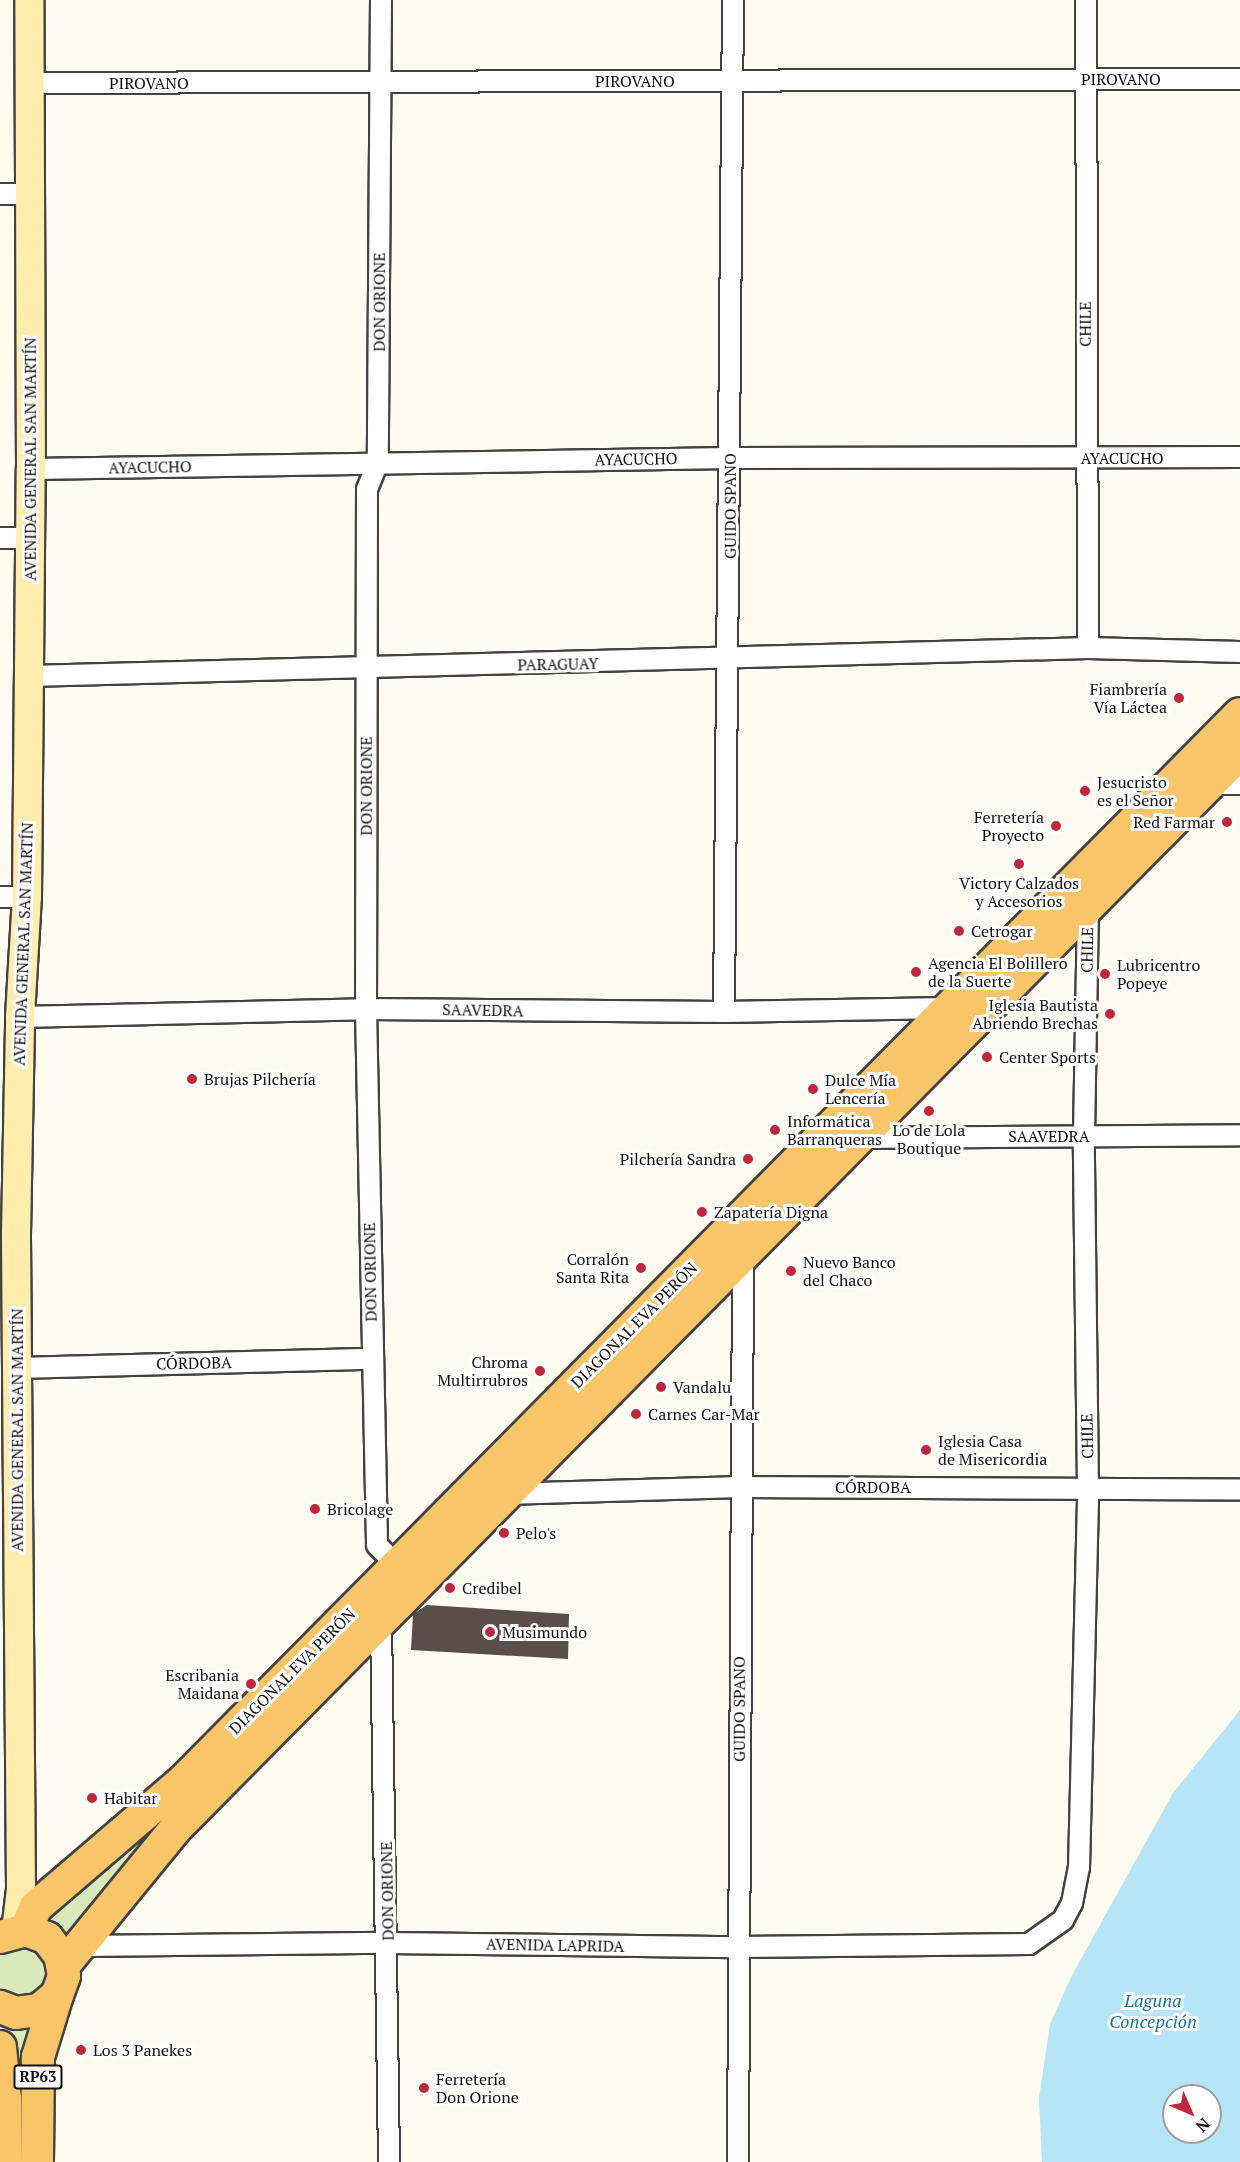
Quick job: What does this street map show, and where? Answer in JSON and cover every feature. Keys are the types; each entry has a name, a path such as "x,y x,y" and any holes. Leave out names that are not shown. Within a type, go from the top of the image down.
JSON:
{"main road":[{"name":"DIAGONAL EVA PERÓN","path":"24,1922 184,1780 1240,714"},
{"name":"DIAGONAL EVA PERÓN","path":"67,1969 108,1906 175,1829 1088,908 1225,784 1240,753"},
{"path":"0,2007 28,2013 39,2010 67,1969 60,1955 24,1922"},
{"name":"RP63","path":"37,2162 38,2057 67,1969"},
{"name":"RP63","path":"0,2047 5,2099 5,2162"}],"street":[{"name":"AVENIDA GENERAL SAN MARTÍN","path":"24,1922 8,1592 17,1368 8,1235 20,1017 14,897 29,676 31,469 29,0"},
{"name":"DON ORIONE","path":"381,0 378,462 367,489 366,1009 371,1359 377,1545 396,1566"},
{"name":"GUIDO SPANO","path":"724,1012 724,706 728,660 733,0"},
{"name":"CHILE","path":"1086,0 1084,459 1088,648"},
{"name":"PIROVANO","path":"30,83 1240,79"},
{"path":"0,194 30,194"},
{"name":"AYACUCHO","path":"31,469 730,458 1240,457"},
{"path":"0,538 30,538"},
{"name":"PARAGUAY","path":"29,676 728,660 1088,648 1240,652"},
{"name":"CHILE","path":"1029,1944 1063,1920 1072,1903 1079,1868 1088,1488 1084,1136 1088,908"},
{"name":"SAAVEDRA","path":"20,1017 366,1009 724,1012 947,1008"},
{"name":"SAAVEDRA","path":"858,1138 1240,1135"},
{"name":"GUIDO SPANO","path":"738,2162 742,1256"},
{"name":"CÓRDOBA","path":"17,1368 371,1359"},
{"name":"CÓRDOBA","path":"505,1494 741,1487 1240,1490"},
{"name":"DON ORIONE","path":"381,1621 388,1943 389,2162"},
{"name":"AVENIDA LAPRIDA","path":"67,1969 388,1943 738,1947 1029,1944"}],"green space":[{"path":"186,1790 74,1940 45,1915 106,1868"},
{"path":"26,1943 40,1949 49,1961 51,1976 33,1999 4,1995 0,1991 0,1953 11,1945"},
{"path":"12,2029 35,2029 21,2162"}],"water":[{"name":"Laguna Concepción","path":"1240,1710 1240,2162 1042,2162 1039,2098 1050,2024 1071,1977 1173,1793"}],"building":[{"name":"Musimundo","path":"427,1605 569,1614 568,1659 411,1650 413,1614"}],"place":[{"name":"Fiambrería Vía Láctea","path":"1179,698"},
{"name":"Jesucristo es el Señor","path":"1085,791"},
{"name":"Red Farmar","path":"1227,822"},
{"name":"Ferretería Proyecto","path":"1056,826"},
{"name":"Victory Calzados y Accesorios","path":"1019,864"},
{"name":"Cetrogar","path":"959,931"},
{"name":"Agencia El Bolillero de la Suerte","path":"916,972"},
{"name":"Lubricentro Popeye","path":"1105,974"},
{"name":"Iglesia Bautista Abriendo Brechas","path":"1110,1014"},
{"name":"Center Sports","path":"987,1057"},
{"name":"Brujas Pilchería","path":"192,1079"},
{"name":"Dulce Mía Lencería","path":"813,1089"},
{"name":"Lo de Lola Boutique","path":"929,1111"},
{"name":"Informática Barranqueras","path":"775,1130"},
{"name":"Pilchería Sandra","path":"748,1159"},
{"name":"Zapatería Digna","path":"702,1212"},
{"name":"Corralón Santa Rita","path":"641,1268"},
{"name":"Nuevo Banco del Chaco","path":"791,1271"},
{"name":"Chroma Multirrubros","path":"540,1371"},
{"name":"Vandalu","path":"661,1387"},
{"name":"Carnes Car-Mar","path":"636,1414"},
{"name":"Iglesia Casa de Misericordia","path":"926,1450"},
{"name":"Bricolage","path":"315,1509"},
{"name":"Pelo's","path":"504,1533"},
{"name":"Credibel","path":"450,1588"},
{"name":"Musimundo","path":"490,1632"},
{"name":"Escribania Maidana","path":"251,1684"},
{"name":"Habitar","path":"92,1798"},
{"name":"Los 3 Panekes","path":"81,2050"},
{"name":"Ferretería Don Orione","path":"424,2088"}]}
